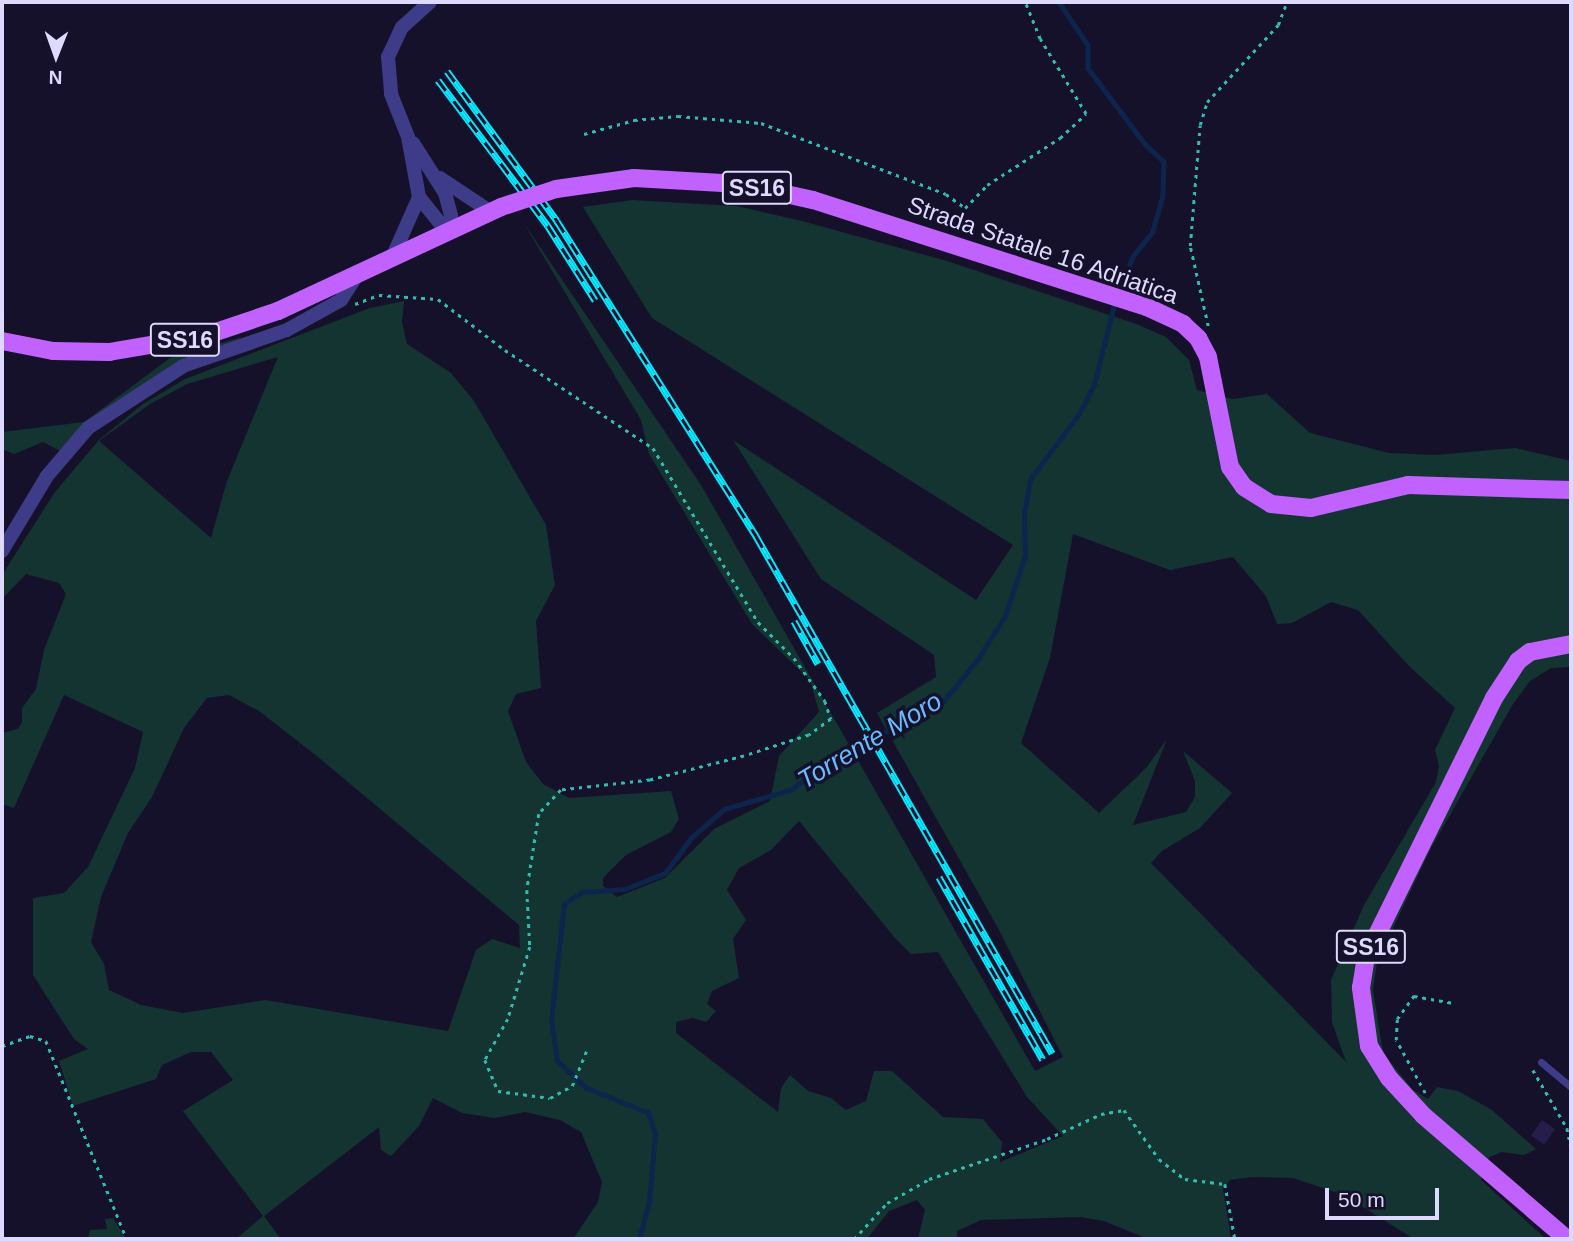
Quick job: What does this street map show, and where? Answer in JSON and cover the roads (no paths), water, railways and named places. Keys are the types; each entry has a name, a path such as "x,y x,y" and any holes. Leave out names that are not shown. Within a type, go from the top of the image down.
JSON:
{"main road":[{"name":"Strada Statale 16 Adriatica","path":"392,258 496,210 556,189 634,178 740,184 814,200 952,243 1147,307 1191,331 1208,357 1230,467 1244,486 1271,504 1311,509 1408,485 1571,490"},
{"name":"SS16","path":"2,341 52,351 109,352 187,340 261,317 392,258"},
{"name":"SS16","path":"1567,1239 1416,1108 1389,1078 1369,1046 1361,1001 1366,957 1494,698 1518,661 1530,652 1571,644"}],"street":[{"path":"430,2 402,27 388,57 391,94 408,136 419,197 447,232"},
{"path":"408,136 439,177 451,216 447,232"},
{"path":"439,177 496,210"},
{"path":"392,258 419,197"},
{"path":"2,551 47,475 89,428 183,366 287,330 341,300 358,274"},
{"path":"245,346 259,332 261,317"}],"lane":[{"path":"1541,1062 1571,1087"}],"waterway":[{"name":"Torrente Moro","path":"1059,2 1088,45 1088,68 1145,144 1164,162 1163,196 1153,232 1133,257 1119,293"},
{"name":"Torrente Moro","path":"639,1239 649,1202 655,1133 648,1113 586,1088 557,1061 551,1020 564,904 582,892 625,889 665,873 691,838 724,809 790,790 839,755 941,704 978,659 1005,616 1025,556 1024,514 1030,479 1079,414 1094,384 1115,301"}],"railway":[{"path":"447,71 557,221 756,536 1052,1053"},
{"path":"438,80 548,226 595,300"},
{"path":"794,621 818,664"},
{"path":"939,877 1043,1060"}]}
